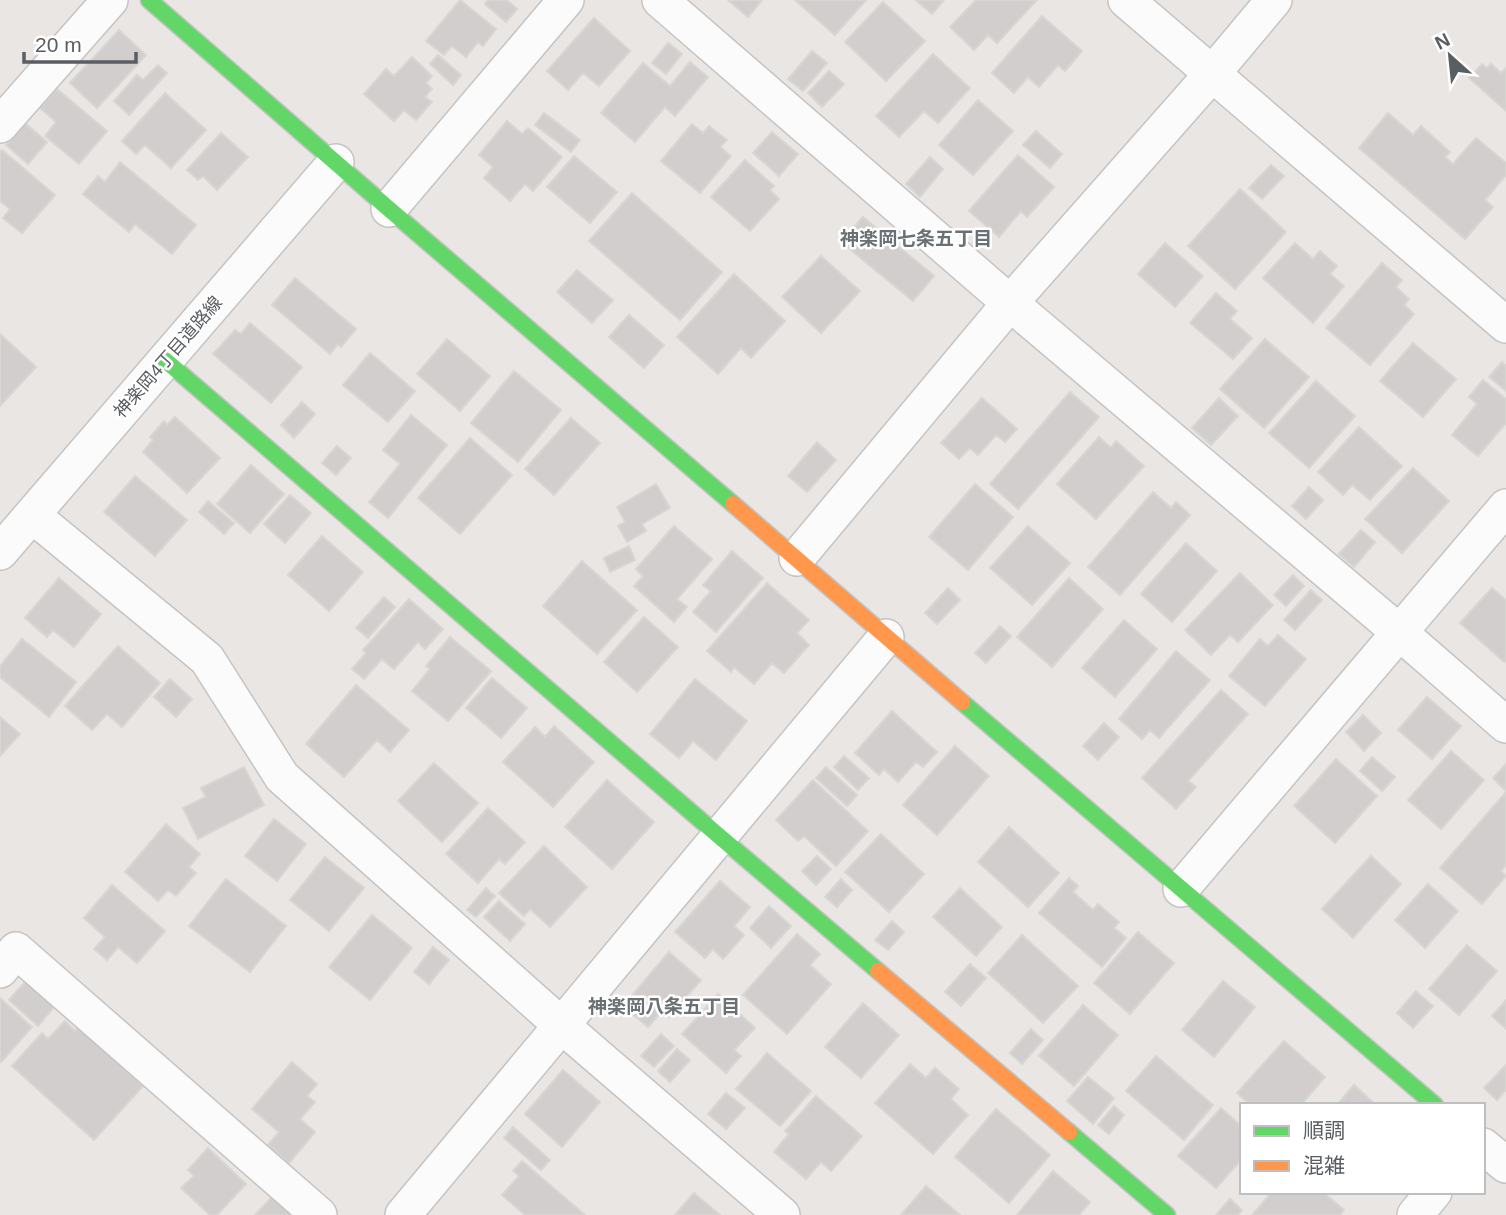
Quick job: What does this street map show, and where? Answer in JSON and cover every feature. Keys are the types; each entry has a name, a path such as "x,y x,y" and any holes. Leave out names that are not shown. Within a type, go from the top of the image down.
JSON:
{"street":[{"path":"0,125 110,0"},
{"path":"149,0 886,637 1433,1103"},
{"path":"389,209 566,0"},
{"path":"660,0 1010,303 1506,725"},
{"path":"1126,0 1506,325"},
{"path":"797,558 1010,303 1274,0"},
{"name":"神楽岡4丁目道路線","path":"0,552 336,162"},
{"path":"165,360 719,836 1167,1215"},
{"path":"1181,889 1506,507"},
{"path":"32,515 207,659 282,777 561,1025 782,1215"},
{"path":"403,1215 886,637"},
{"path":"0,970 16,950 319,1215"},
{"path":"1485,1148 1506,1165"},
{"path":"1415,1215 1432,1194"}],"building":[{"path":"460,0 496,29 483,46 478,42 466,57 452,46 444,55 426,41"},
{"path":"488,0 507,0 517,9 506,22 485,4"},
{"path":"728,0 762,0 748,17"},
{"path":"795,0 866,0 835,35"},
{"path":"916,0 944,0 932,14"},
{"path":"976,0 1037,0 997,43 988,35 974,50 950,27"},
{"path":"883,2 925,41 886,81 845,42"},
{"path":"1042,16 1082,51 1065,71 1058,65 1039,87 1028,77 1014,93 992,73"},
{"path":"594,18 630,51 599,86 583,73 568,90 547,71"},
{"path":"119,30 146,55 97,108 70,83"},
{"path":"668,43 682,54 666,74 652,63"},
{"path":"812,51 827,63 803,91 788,79"},
{"path":"933,54 970,88 938,123 924,111 899,137 876,116"},
{"path":"438,55 461,75 453,85 430,64"},
{"path":"412,57 432,76 426,83 432,89 425,97 432,102 416,120 404,110 394,121 364,94 386,69 394,76"},
{"path":"690,62 708,77 675,116 665,107 635,142 601,113 643,63 670,86"},
{"path":"1482,64 1487,68 1491,64 1501,73 1506,68 1506,111 1469,78"},
{"path":"158,65 167,73 129,115 114,101 137,75 143,80"},
{"path":"829,71 844,84 822,107 808,93"},
{"path":"57,89 107,131 79,164 45,136 56,122 40,108"},
{"path":"165,93 206,130 171,168 145,145 136,154 122,141"},
{"path":"978,100 1013,131 973,175 939,145"},
{"path":"544,113 580,140 571,152 535,125"},
{"path":"1388,113 1413,135 1421,126 1450,152 1445,157 1453,164 1476,138 1506,163 1506,175 1485,200 1493,207 1465,239 1359,148"},
{"path":"507,121 522,134 528,128 562,157 533,191 525,184 510,201 484,178 493,167 479,155"},
{"path":"25,123 47,142 28,164 6,145"},
{"path":"692,124 703,133 709,126 727,140 720,147 731,156 700,193 661,161"},
{"path":"1036,131 1062,154 1050,168 1023,145"},
{"path":"772,132 798,154 779,176 753,153"},
{"path":"221,133 248,157 217,190 203,176 198,180 187,170"},
{"path":"2,150 55,195 22,233 3,218 10,209 0,201"},
{"path":"1018,155 1054,187 1027,217 1021,211 999,237 969,211"},
{"path":"574,156 617,192 590,223 547,187"},
{"path":"930,157 943,169 920,197 906,184"},
{"path":"745,160 774,186 770,190 779,199 750,231 711,197"},
{"path":"120,162 196,225 172,254 135,224 129,232 83,194 98,176 105,182"},
{"path":"1271,165 1284,176 1262,199 1249,188"},
{"path":"1240,189 1286,232 1235,289 1188,246"},
{"path":"632,193 722,272 680,320 589,241"},
{"path":"863,217 934,276 913,301 841,242"},
{"path":"1165,243 1203,276 1175,307 1138,274"},
{"path":"1295,243 1313,259 1320,251 1337,266 1330,274 1344,286 1313,323 1263,278"},
{"path":"821,256 860,291 821,333 782,297"},
{"path":"1382,263 1402,280 1396,287 1409,299 1404,305 1414,314 1370,365 1326,328"},
{"path":"577,270 613,300 592,323 557,292"},
{"path":"734,274 785,321 751,358 741,348 718,374 677,337"},
{"path":"295,278 356,329 341,347 338,344 330,354 272,305"},
{"path":"1216,293 1237,311 1230,319 1252,338 1233,359 1190,323"},
{"path":"629,315 664,345 644,368 609,337"},
{"path":"250,323 302,367 271,403 213,354 235,330 241,334"},
{"path":"0,334 36,367 0,406"},
{"path":"447,339 490,376 460,411 417,374"},
{"path":"1265,339 1309,377 1264,428 1220,389"},
{"path":"1413,343 1456,379 1423,417 1380,381"},
{"path":"370,353 415,391 388,422 343,385"},
{"path":"1502,362 1506,366 1506,391 1489,377"},
{"path":"514,371 561,410 518,462 471,423"},
{"path":"1483,380 1506,399 1506,423 1478,456 1452,435 1477,404 1469,397"},
{"path":"1316,381 1355,416 1309,468 1269,433"},
{"path":"1070,392 1099,417 1018,509 990,484"},
{"path":"982,398 1017,429 1005,442 996,435 978,455 970,448 959,459 941,443"},
{"path":"1219,398 1238,416 1211,445 1192,428"},
{"path":"302,402 315,414 294,438 281,425"},
{"path":"411,415 447,445 388,518 369,502 400,464 383,450"},
{"path":"175,417 220,458 187,493 143,452 153,440 150,437 164,421 167,425"},
{"path":"571,418 600,443 554,495 525,469"},
{"path":"1359,427 1402,466 1370,500 1352,485 1343,495 1318,472"},
{"path":"1099,437 1111,448 1116,441 1144,466 1096,519 1057,484"},
{"path":"470,438 512,475 460,534 418,498"},
{"path":"817,442 836,460 807,492 788,476"},
{"path":"337,446 351,458 336,475 322,463"},
{"path":"251,465 284,494 250,533 217,504"},
{"path":"1413,468 1449,501 1402,553 1365,519"},
{"path":"135,476 187,520 155,556 104,512"},
{"path":"656,484 670,508 642,524 646,531 627,542 618,526 625,522 617,507"},
{"path":"975,484 1013,517 968,570 929,537"},
{"path":"1309,487 1323,500 1306,519 1292,506"},
{"path":"1153,492 1171,508 1176,502 1190,515 1120,595 1088,567"},
{"path":"290,495 311,513 285,543 264,524"},
{"path":"208,501 234,523 224,534 199,512"},
{"path":"674,526 712,559 677,599 687,607 674,622 634,586 643,576 636,569"},
{"path":"1028,526 1070,563 1032,605 990,568"},
{"path":"1361,530 1375,542 1354,567 1339,554"},
{"path":"322,536 363,572 329,611 288,575"},
{"path":"1186,543 1217,571 1172,622 1141,594"},
{"path":"629,546 635,560 610,572 604,558"},
{"path":"732,551 763,578 716,632 693,612 711,591 703,585"},
{"path":"582,561 637,610 597,654 543,606"},
{"path":"1240,573 1273,605 1238,642 1230,635 1211,655 1185,630"},
{"path":"1293,575 1304,586 1286,606 1274,595"},
{"path":"59,578 101,614 74,647 53,630 47,637 25,618"},
{"path":"1069,578 1103,609 1052,667 1017,637"},
{"path":"767,583 809,620 797,633 809,645 784,673 772,663 754,684 734,667 731,672 707,651"},
{"path":"948,588 960,600 937,624 925,613"},
{"path":"1492,588 1506,600 1504,662 1460,623"},
{"path":"1311,590 1322,600 1295,630 1284,620"},
{"path":"384,597 395,607 368,638 356,628"},
{"path":"409,599 443,629 425,649 418,642 394,669 382,659 364,679 352,669 366,653 363,650"},
{"path":"644,617 678,647 637,692 604,662"},
{"path":"1124,620 1157,649 1115,697 1082,668"},
{"path":"1000,626 1011,636 986,663 975,653"},
{"path":"1278,635 1306,659 1265,706 1229,676 1260,639 1268,646"},
{"path":"450,637 491,671 448,721 412,691 430,669 426,666"},
{"path":"22,639 76,682 49,717 0,677 0,666"},
{"path":"118,646 160,683 122,727 107,714 92,730 65,706"},
{"path":"1176,651 1210,680 1159,738 1150,730 1142,739 1119,719"},
{"path":"492,678 527,708 501,738 466,708"},
{"path":"170,679 192,699 176,717 154,697"},
{"path":"695,679 747,721 716,760 693,741 679,758 650,734"},
{"path":"356,685 409,730 390,752 377,740 344,777 306,744"},
{"path":"1221,690 1248,714 1188,781 1196,787 1176,809 1142,778"},
{"path":"1427,697 1461,726 1432,759 1398,730"},
{"path":"892,711 937,752 923,767 916,762 898,782 884,769 879,775 855,753"},
{"path":"1363,715 1381,733 1364,751 1346,732"},
{"path":"0,717 20,734 0,756"},
{"path":"1104,723 1119,737 1098,760 1083,746"},
{"path":"554,726 594,762 553,807 503,762 535,727 545,737"},
{"path":"955,746 989,776 937,835 903,805"},
{"path":"1451,751 1484,780 1441,829 1408,800"},
{"path":"844,756 869,778 858,790 834,767"},
{"path":"1372,757 1395,777 1382,791 1360,771"},
{"path":"1336,759 1377,796 1335,843 1294,806"},
{"path":"434,763 478,803 442,842 398,801"},
{"path":"1506,764 1506,789 1505,790 1493,778"},
{"path":"244,767 264,805 198,839 183,808 206,797 201,788"},
{"path":"826,767 857,795 847,806 816,778"},
{"path":"607,780 654,822 612,869 565,827"},
{"path":"813,780 868,831 836,866 804,836 798,841 776,820"},
{"path":"1506,792 1506,865 1501,871 1506,876 1482,904 1440,868"},
{"path":"488,808 525,842 505,864 499,859 478,883 446,854"},
{"path":"274,819 306,844 277,881 245,856"},
{"path":"166,824 200,854 189,867 196,873 176,896 168,890 158,901 125,872"},
{"path":"1009,827 1059,873 1028,907 978,862"},
{"path":"881,834 924,874 889,912 845,872"},
{"path":"544,846 587,887 550,927 530,909 524,916 499,893"},
{"path":"817,856 831,869 816,885 802,871"},
{"path":"1371,856 1401,884 1353,938 1322,909"},
{"path":"325,857 364,888 329,931 290,900"},
{"path":"1069,878 1078,886 1073,892 1093,910 1098,904 1119,922 1114,928 1126,938 1102,967 1039,913"},
{"path":"226,879 286,926 250,972 189,926"},
{"path":"841,879 852,890 837,907 825,897"},
{"path":"720,881 750,907 734,926 744,935 723,959 713,949 705,958 675,932"},
{"path":"1428,884 1458,911 1425,948 1395,920"},
{"path":"112,885 165,931 137,963 118,947 107,960 94,949 105,937 84,918"},
{"path":"486,888 495,896 476,917 467,910"},
{"path":"960,888 1002,927 976,956 933,917"},
{"path":"499,901 525,924 510,941 484,917"},
{"path":"769,906 791,926 771,948 750,928"},
{"path":"372,915 412,948 370,1000 329,967"},
{"path":"892,921 904,932 888,950 875,940"},
{"path":"1138,932 1174,963 1130,1014 1094,983"},
{"path":"797,934 820,954 810,965 831,984 787,1034 743,995"},
{"path":"1022,935 1078,986 1043,1023 988,973"},
{"path":"1467,945 1497,971 1459,1015 1429,989"},
{"path":"433,947 449,960 429,984 414,972"},
{"path":"669,952 701,980 669,1017 662,1011 648,1027 623,1006"},
{"path":"970,964 986,978 961,1006 945,992"},
{"path":"26,981 55,1006 38,1026 9,1000"},
{"path":"1223,981 1255,1007 1214,1057 1182,1030"},
{"path":"1416,991 1433,1006 1413,1028 1397,1013"},
{"path":"718,994 755,1028 734,1050 741,1056 726,1073 682,1034"},
{"path":"0,998 32,1027 1,1062 0,1061"},
{"path":"1506,1000 1506,1029 1492,1016"},
{"path":"863,1003 899,1035 861,1078 825,1047"},
{"path":"1083,1005 1118,1035 1074,1086 1039,1056"},
{"path":"65,1021 75,1031 78,1027 143,1086 94,1140 12,1066 42,1033 48,1039"},
{"path":"1031,1029 1043,1040 1022,1064 1010,1053"},
{"path":"661,1034 674,1046 654,1067 641,1056"},
{"path":"1284,1041 1325,1077 1303,1103 1248,1103 1237,1093"},
{"path":"677,1049 690,1060 670,1082 658,1071"},
{"path":"767,1053 811,1091 780,1126 736,1089"},
{"path":"1156,1056 1213,1105 1184,1140 1126,1091"},
{"path":"292,1062 317,1084 307,1096 315,1102 300,1119 315,1132 289,1163 268,1145 279,1132 252,1109"},
{"path":"910,1064 926,1078 935,1068 959,1089 951,1099 968,1115 933,1154 875,1103"},
{"path":"1506,1065 1506,1090 1497,1100 1484,1088"},
{"path":"563,1070 600,1102 562,1147 525,1114"},
{"path":"1088,1077 1114,1098 1093,1124 1067,1101"},
{"path":"1354,1085 1374,1103 1339,1103"},
{"path":"726,1093 745,1108 726,1129 708,1114"},
{"path":"816,1096 862,1136 831,1171 821,1162 806,1179 774,1152 789,1134 785,1131"},
{"path":"1114,1106 1124,1115 1109,1134 1098,1125"},
{"path":"1221,1108 1240,1125 1240,1161 1216,1188 1178,1156"},
{"path":"996,1109 1050,1155 1009,1203 955,1157"},
{"path":"513,1127 550,1160 541,1170 504,1138"},
{"path":"208,1148 246,1184 217,1215 210,1215 181,1188 194,1176 188,1170"},
{"path":"522,1161 585,1215 525,1215 502,1195 519,1176 513,1171"},
{"path":"1053,1171 1090,1202 1079,1215 1017,1215"},
{"path":"926,1186 960,1215 901,1215"},
{"path":"694,1193 720,1215 675,1215"},
{"path":"1270,1194 1325,1194 1344,1210 1340,1215 1252,1215"},
{"path":"274,1195 296,1215 255,1215"},
{"path":"1230,1199 1242,1210 1238,1215 1216,1215"}],"traffic: fast":[{"path":"149,0 733,504"},
{"path":"165,360 878,971"},
{"path":"962,702 1433,1103"},
{"path":"1069,1132 1167,1215"}],"traffic: slow":[{"path":"733,504 962,702"},
{"path":"878,971 1069,1132"}],"district":[{"name":"神楽岡七条五丁目","path":"916,238"},
{"name":"神楽岡八条五丁目","path":"664,1006"}]}
